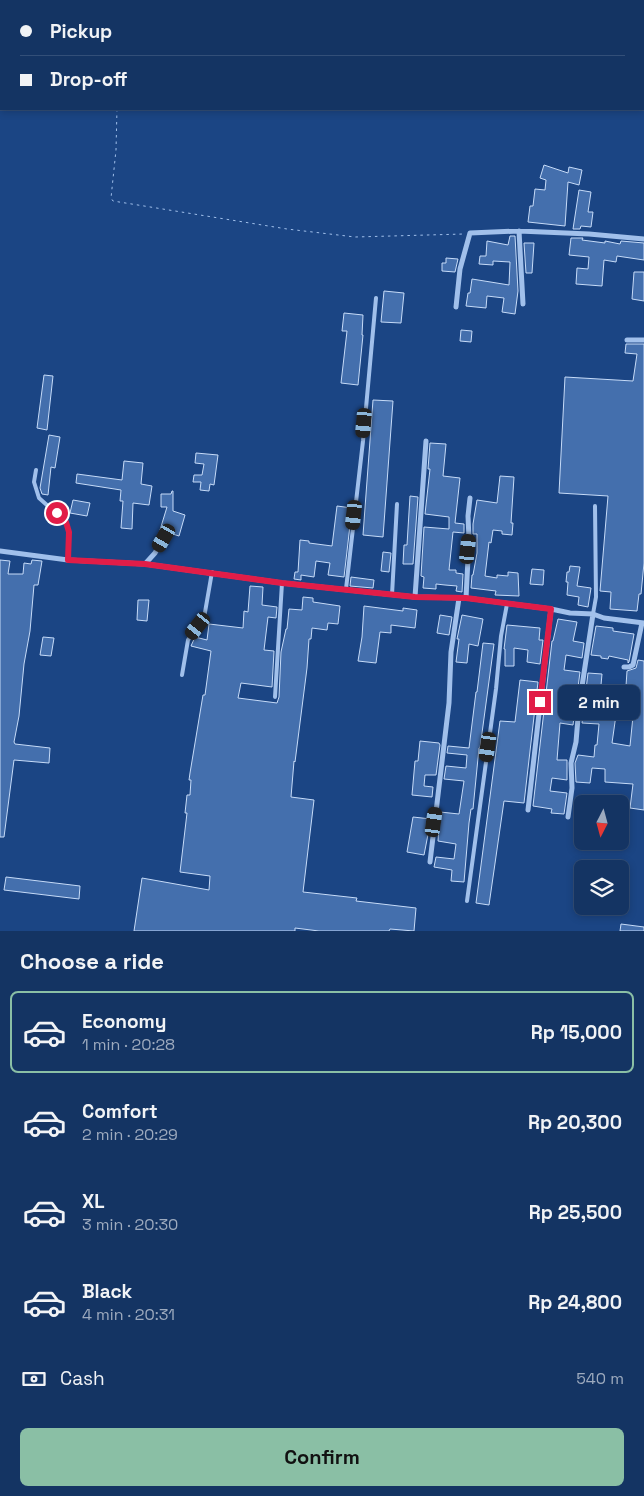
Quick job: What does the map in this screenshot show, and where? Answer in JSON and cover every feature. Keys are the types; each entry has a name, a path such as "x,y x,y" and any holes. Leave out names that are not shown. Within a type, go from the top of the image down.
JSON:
{"street":[{"path":"519,231 523,304"},
{"path":"456,307 460,269 470,234 519,231 644,239"},
{"path":"627,340 644,340"},
{"path":"415,597 426,441"},
{"path":"466,598 470,498"},
{"path":"145,564 155,553 164,538"},
{"path":"0,551 68,560 145,564 282,583 392,595 466,598 570,613 593,614 604,618 643,623 633,664 629,667 624,667"},
{"path":"430,862 449,703 451,652 459,598"},
{"path":"528,810 551,609"},
{"path":"568,817 578,706 593,614"}],"lane":[{"path":"346,589 363,441 376,298"},
{"path":"36,470 34,482 38,498 66,522 69,532 68,560"},
{"path":"392,595 397,504"},
{"path":"593,614 596,597 595,506"},
{"path":"182,675 188,640 204,618 212,572"},
{"path":"275,697 282,583"},
{"path":"467,901 496,689 501,636 507,604"}],"path":[{"path":"117,110 116,150 111,198 113,201 287,229 355,236 470,234"}],"building":[{"path":"544,165 568,173 569,167 582,170 579,185 568,182 565,226 528,222 530,206 533,206 535,189 545,190 546,180 540,178"},
{"path":"579,190 591,192 588,212 593,212 591,227 581,226 580,229 573,229"},
{"path":"510,236 515,236 518,291 515,314 502,312 504,298 487,296 486,308 466,306 472,279 509,285 510,262 493,261 493,265 479,264 480,256 486,256 487,241 508,245"},
{"path":"571,238 583,238 582,240 605,243 605,241 620,244 621,241 644,243 644,260 617,256 616,262 604,260 602,286 576,284 577,268 588,269 589,257 569,255"},
{"path":"524,243 534,243 532,273 526,273"},
{"path":"446,258 458,259 455,272 442,271 442,263 446,263"},
{"path":"634,272 644,272 644,301 632,299"},
{"path":"384,291 404,293 401,323 381,322"},
{"path":"344,313 363,315 358,385 341,383 347,331 342,331"},
{"path":"461,330 472,331 471,342 460,341"},
{"path":"626,344 644,344 644,563 641,594 639,594 637,611 610,609 611,592 600,591 608,496 559,493 565,377 633,381 637,354 625,353"},
{"path":"44,375 53,376 47,430 37,428"},
{"path":"373,400 393,401 383,537 363,535"},
{"path":"49,435 60,437 55,468 51,467 48,495 42,494 40,488"},
{"path":"430,443 446,444 443,476 460,478 455,523 464,524 464,533 453,532 449,570 456,570 456,573 463,574 462,592 456,591 457,586 436,584 436,589 423,588 424,577 421,576 424,527 449,529 449,517 425,514 430,469 428,469"},
{"path":"196,453 218,455 214,485 210,484 209,491 200,490 201,482 193,482 194,475 202,475 204,464 195,463"},
{"path":"124,461 143,463 141,484 152,486 149,505 133,503 132,529 121,528 123,501 120,501 121,490 76,483 77,474 122,480"},
{"path":"500,476 514,477 512,535 502,534 502,531 493,530 491,543 489,542 485,576 497,578 497,575 508,576 508,572 518,573 519,596 495,595 496,591 471,588 477,553 477,534 473,534 473,524 477,500 497,503"},
{"path":"172,491 173,511 185,515 179,536 160,530 167,507 161,507 161,494 171,494"},
{"path":"410,496 418,497 413,564 403,564 404,545 407,545"},
{"path":"73,500 90,503 87,516 70,513"},
{"path":"337,506 352,508 344,577 328,575 330,563 316,561 314,577 301,575 301,580 294,579 295,572 298,572 300,540 332,546"},
{"path":"383,552 391,553 389,572 381,571"},
{"path":"0,560 10,561 8,574 23,574 24,563 31,564 32,560 42,561 38,585 34,585 30,631 14,742 15,744 50,748 49,763 14,760 4,837 0,837"},
{"path":"570,566 580,567 577,586 591,588 588,607 578,605 579,597 567,595 567,572 569,572"},
{"path":"532,569 544,570 543,585 530,584"},
{"path":"351,577 374,580 373,588 350,586"},
{"path":"250,586 263,587 262,605 277,607 276,618 268,617 264,650 274,651 272,687 241,683 238,698 277,703 279,697 281,652 287,629 289,609 302,610 303,597 313,598 313,602 340,606 338,624 328,623 327,630 312,628 311,639 309,639 291,797 314,800 303,892 357,898 356,901 416,908 414,931 390,929 389,931 319,931 295,928 295,931 134,931 142,878 209,890 210,876 180,872 187,813 185,813 187,795 190,795 191,780 189,780 211,651 191,646 195,637 207,640 209,624 243,628 244,611 248,612"},
{"path":"138,600 149,600 147,621 137,620"},
{"path":"364,606 403,611 403,608 417,610 415,628 391,625 391,633 380,632 376,663 358,661"},
{"path":"440,615 452,617 449,635 437,633"},
{"path":"462,615 483,619 478,646 469,644 467,663 456,662 459,639 457,639"},
{"path":"558,619 577,622 573,641 584,643 582,658 566,655 564,670 580,672 573,725 560,723 557,760 567,760 567,780 552,778 550,791 567,793 564,814 551,813 552,809 533,806 552,641"},
{"path":"507,625 540,628 539,640 543,640 540,664 527,662 528,650 514,648 514,666 505,666 504,649"},
{"path":"596,626 613,628 613,631 634,634 628,663 628,660 609,656 608,659 591,655"},
{"path":"43,637 54,638 51,656 40,655"},
{"path":"483,643 494,644 479,748 473,809 471,809 469,823 464,882 451,881 452,870 434,867 436,857 454,859 456,844 438,841 440,812 459,814 464,781 444,779 446,766 466,768 467,755 447,753 448,746 469,748"},
{"path":"638,660 644,661 644,810 630,808 633,784 605,782 605,769 592,768 590,783 576,782 575,763 578,755 594,757 595,745 597,745 599,724 582,723 588,673 602,674 601,685 626,686 627,671 636,668","holes":["616,715 633,716 630,746 612,743"]},
{"path":"520,680 538,682 524,803 504,801 489,905 476,903 500,721 515,722"},
{"path":"420,741 439,743 440,745 436,775 425,775 424,786 433,787 432,797 412,795 415,761 418,761"},
{"path":"413,817 431,819 424,855 407,852"},
{"path":"6,877 80,886 79,899 4,890"},
{"path":"621,924 644,927 644,931 620,931"}],"route":[{"path":"57,513 66,522 69,532 68,560 145,564 335,589 415,597 466,598 551,609 540,702"}]}
